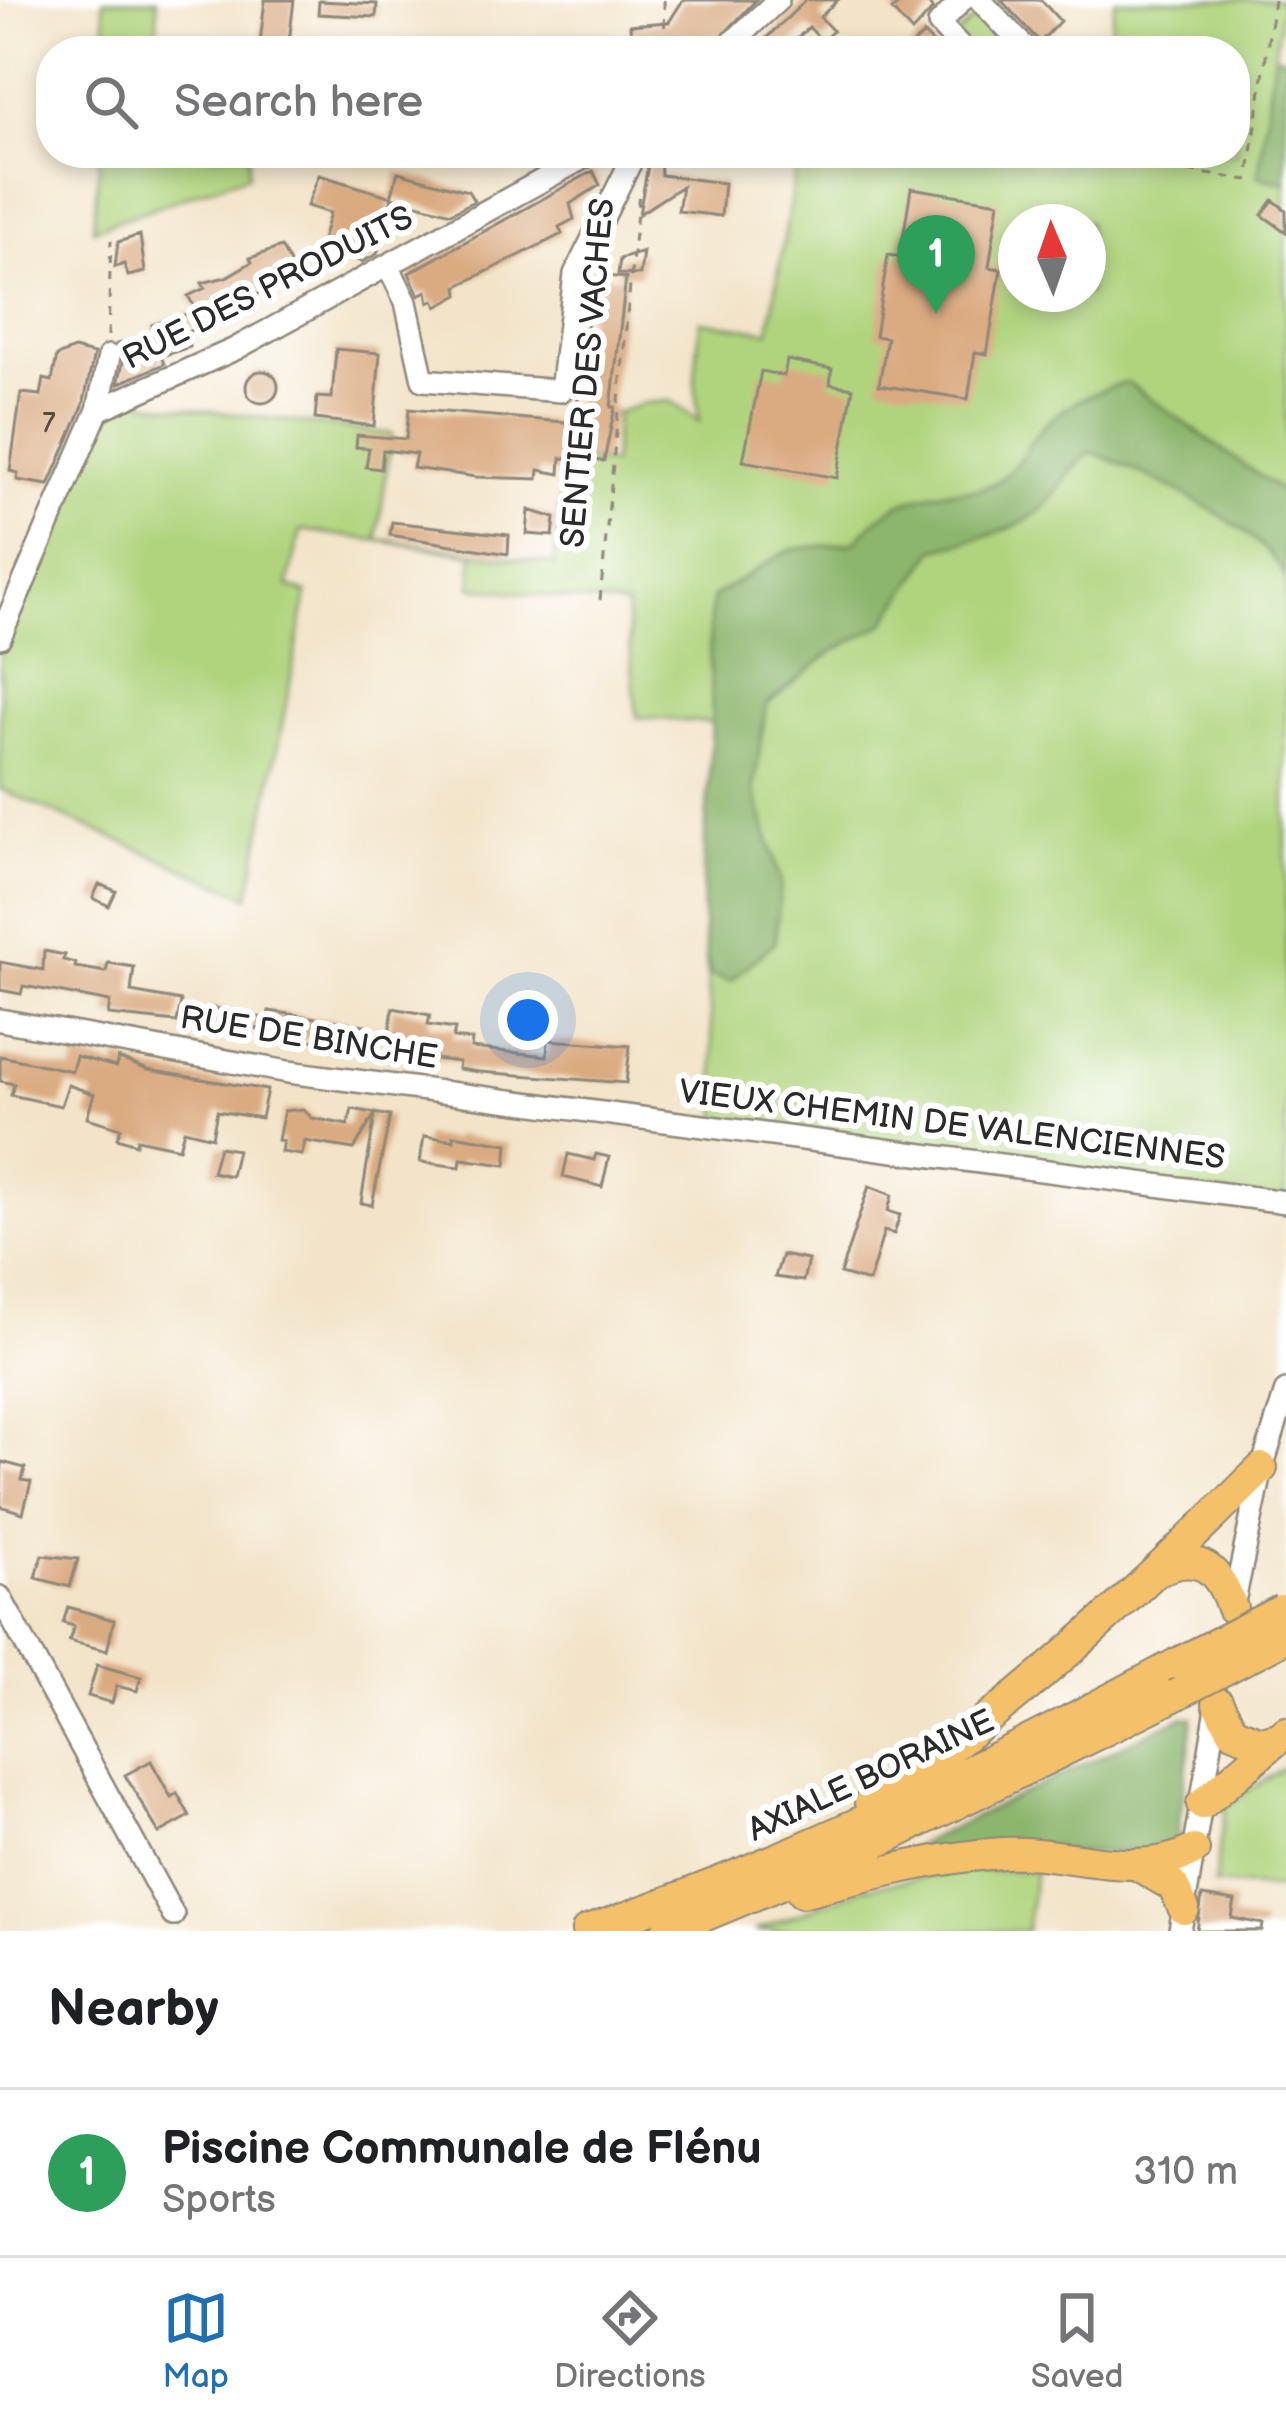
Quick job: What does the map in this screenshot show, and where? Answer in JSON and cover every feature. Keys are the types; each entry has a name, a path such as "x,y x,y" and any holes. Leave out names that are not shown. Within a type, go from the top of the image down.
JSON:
{"highway":[{"path":"767,1865 947,1750 1158,1571 1262,1468"},
{"path":"1158,1571 1178,1562 1204,1564 1223,1582 1232,1608"},
{"path":"1176,1679 1285,1618"},
{"name":"AXIALE BORAINE","path":"587,1931 767,1865 1176,1679"},
{"name":"AXIALE BORAINE","path":"668,1931 868,1847 1176,1679"},
{"path":"1218,1703 1233,1731 1260,1742 1282,1736"},
{"path":"1202,1804 1282,1736"},
{"path":"715,1914 937,1858 1034,1852 1139,1866 1166,1863 1194,1850"},
{"path":"1139,1866 1173,1886 1182,1920"}],"street":[{"path":"739,36 778,0"},
{"path":"980,0 1014,36"},
{"path":"951,36 939,24 953,2"},
{"name":"RUE DES PRODUITS","path":"98,410 235,350 565,168"},
{"name":"SENTIER DES VACHES","path":"389,267 406,302 422,380 561,392 575,274 636,168"},
{"path":"0,637 98,410 109,356"},
{"name":"RUE DE BINCHE","path":"0,1020 288,1072 610,1115"},
{"name":"VIEUX CHEMIN DE VALENCIENNES","path":"610,1115 1286,1202"},
{"path":"1182,1920 1232,1608 1262,1468 1286,1391"},
{"path":"0,1597 173,1915"}],"path":[{"path":"664,0 665,36"},
{"path":"1250,166 1274,0"},
{"name":"SENTIER DES VACHES","path":"599,600 638,168"},
{"path":"1166,168 1248,180 1250,168"},
{"path":"109,356 111,240"}],"green space":[{"path":"103,0 157,0 157,36 107,36"},
{"path":"1115,0 1282,0 1259,175 1286,183 1286,1202 719,1128 703,919 712,723 637,717 626,606 471,587 474,554 301,530 288,586 307,593 249,897 0,789 0,637 98,410 130,395 149,403 392,434 377,539 554,564 566,459 612,464 616,413 645,403 670,401 699,421 695,380 700,321 769,331 796,168 1250,168 1250,36 1109,36"},
{"path":"986,7 1014,36 956,36"},
{"path":"1274,55 1286,57 1286,183 1258,176"},
{"path":"99,168 248,168 248,175 93,229"},
{"path":"1127,382 1286,495 1286,581 1275,561 1230,522 1170,487 1091,452 1031,518 991,535 935,549 884,624 830,653 766,705 754,789 781,882 775,942 730,981 710,975 703,882 713,597 788,550 855,542 885,513 908,501 996,482 1014,467 1051,419 1087,397"},
{"path":"1182,1717 1193,1718 1175,1852 900,1853"},
{"path":"1286,1766 1286,1889 1214,1884 1226,1806"},
{"path":"964,1870 1035,1872 1026,1931 755,1931 864,1888"}],"building":[{"path":"265,0 294,0 290,36 261,36"},
{"path":"683,0 756,0 722,36 631,36 630,25 669,22"},
{"path":"806,0 838,0 820,17 833,31 828,36 817,36 809,27 800,36 769,36"},
{"path":"903,0 925,0 933,9 912,32 892,10"},
{"path":"1001,0 1041,0 1060,21 1046,36 1034,36"},
{"path":"319,1 377,4 376,17 318,14"},
{"path":"647,168 661,168 661,175 724,183 721,216 678,211 682,186 639,214"},
{"path":"593,171 600,185 570,204 574,219 559,227 562,234 458,286 459,295 437,307 434,300 429,303 427,291 419,295 409,273"},
{"path":"398,172 468,191 474,201 451,213 391,197"},
{"path":"319,175 392,197 377,254 362,262 320,247 330,213 307,206"},
{"path":"911,188 999,202 989,267 998,268 998,287 987,354 975,352 968,399 879,385 887,338 875,336 888,255 900,257"},
{"path":"1273,200 1286,210 1286,232 1262,215"},
{"path":"140,235 145,272 128,276 124,264 115,267 118,242"},
{"path":"281,247 296,274 186,333 190,347 161,356 164,364 118,384 124,358 117,344 156,335 152,325 197,311 188,296 205,288 202,283 226,277 252,262 250,258"},
{"path":"643,252 640,275 618,274 620,259"},
{"path":"605,276 626,278 611,407 615,407 604,461 561,458 560,474 539,470 538,479 476,477 413,468 416,454 383,450 381,469 366,467 369,448 356,447 357,435 406,439 409,409 575,423 591,294 599,295"},
{"path":"74,349 94,354 83,406 49,485 17,480 18,473 10,471 21,393 41,395 44,379 52,381 57,356"},
{"path":"336,349 380,353 374,426 315,419 317,397 332,398"},
{"path":"787,360 832,369 830,384 853,388 837,478 743,461 761,371 784,376"},
{"path":"262,371 273,376 278,387 273,398 262,403 251,398 246,387 251,376"},
{"path":"529,510 555,518 553,536 527,534"},
{"path":"392,522 509,535 508,554 390,535"},
{"path":"99,884 116,891 109,906 93,898"},
{"path":"44,951 65,955 63,960 76,963 75,967 106,972 108,963 134,967 131,992 181,1001 177,1022 108,1015 110,1002 58,992 23,986 21,994 0,990 0,962 43,970"},
{"path":"209,1007 268,1019 269,1011 365,1025 360,1050 305,1039 264,1042 266,1030 239,1025 237,1035 205,1032"},
{"path":"393,1008 430,1015 428,1025 455,1029 453,1038 472,1040 471,1048 547,1056 548,1040 630,1046 626,1083 479,1072 458,1069 459,1062 410,1056 412,1046 388,1042"},
{"path":"0,1056 72,1071 76,1056 116,1067 118,1058 148,1070 267,1090 261,1118 217,1111 212,1137 184,1130 179,1148 137,1139 136,1144 117,1138 121,1128 87,1118 94,1094 68,1085 61,1106 11,1095 14,1084 0,1081"},
{"path":"303,1109 312,1118 348,1125 352,1109 390,1116 372,1205 361,1203 375,1114 354,1149 305,1141 302,1155 281,1152 283,1141 278,1140 284,1111"},
{"path":"454,1135 508,1144 506,1165 461,1159 460,1167 420,1162 424,1136 454,1140"},
{"path":"219,1147 237,1150 231,1176 212,1172"},
{"path":"568,1154 594,1160 596,1154 609,1157 602,1187 563,1177"},
{"path":"869,1186 892,1195 888,1211 900,1215 894,1234 884,1231 869,1282 840,1274"},
{"path":"782,1255 808,1260 803,1281 775,1277"},
{"path":"2,1462 25,1468 22,1480 31,1482 23,1513 0,1506"},
{"path":"42,1555 78,1559 70,1587 36,1578"},
{"path":"68,1607 114,1620 107,1651 69,1641 74,1626 63,1623"},
{"path":"97,1665 141,1677 137,1691 117,1686 112,1703 88,1696"},
{"path":"151,1761 171,1797 177,1793 190,1816 159,1833 125,1775"},
{"path":"1202,1896 1235,1901 1232,1918 1263,1924 1262,1931 1197,1931"}],"place":[{"name":"Piscine Communale de Flénu","path":"936,314"}]}
